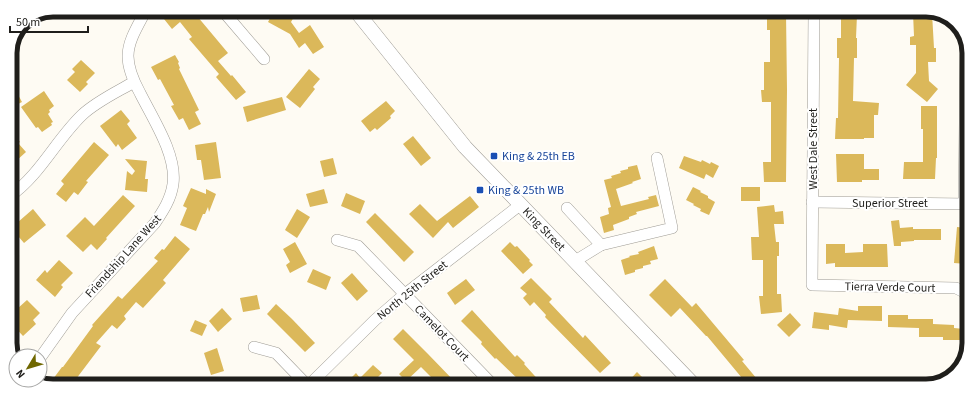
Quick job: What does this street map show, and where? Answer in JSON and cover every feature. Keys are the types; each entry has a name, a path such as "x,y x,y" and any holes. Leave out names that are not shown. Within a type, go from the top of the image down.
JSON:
{"street":[{"name":"Friendship Lane West","path":"47,348 72,313 155,223 165,208 170,196 173,184 172,162 168,149 134,82 128,64 128,54 134,35 143,17"},
{"path":"228,17 264,59"},
{"name":"King Street","path":"361,17 465,147 688,379"},
{"name":"West Dale Street","path":"812,285 814,17"},
{"path":"17,190 27,182 82,115 98,103 134,82"},
{"path":"575,261 601,245 672,228 657,158"},
{"name":"Superior Street","path":"812,202 962,204"},
{"name":"North 25th Street","path":"315,379 375,320 405,294 520,205"},
{"path":"566,208 601,245"},
{"name":"Camelot Court","path":"337,240 358,246 487,379"},
{"name":"Tierra Verde Court","path":"812,285 956,288 962,291"},
{"path":"254,347 276,353 301,379"}],"building":[{"path":"166,17 198,17 228,53 218,61 246,92 236,100 216,77 219,74 189,39 192,37 180,22 172,29 164,19"},
{"path":"271,17 294,17 291,22 299,33 310,25 324,47 313,54 305,43 299,48 290,34 268,22"},
{"path":"767,17 786,17 786,182 764,182 763,162 771,162 771,102 762,102 761,90 764,90 764,62 770,62 770,30 767,30"},
{"path":"841,17 857,17 857,58 854,58 853,101 879,103 878,115 874,115 874,138 835,139 836,118 838,118 839,58 837,58 837,38 841,38"},
{"path":"913,17 932,17 936,62 928,62 929,81 938,89 927,102 906,85 916,73 916,45 910,45 910,37 914,36"},
{"path":"175,55 179,62 179,69 199,110 195,112 201,124 189,130 183,118 179,120 171,106 174,105 160,79 158,80 151,67"},
{"path":"81,60 95,73 86,82 88,84 80,92 67,80 75,72 72,69"},
{"path":"309,69 320,79 313,87 315,89 300,108 286,97"},
{"path":"44,91 54,106 49,110 50,112 48,114 53,122 51,123 52,125 42,132 38,127 36,128 21,107"},
{"path":"17,93 22,102 17,104"},
{"path":"282,97 286,110 247,122 243,107"},
{"path":"386,101 395,111 390,116 391,118 377,130 375,128 370,132 361,121"},
{"path":"921,106 937,106 937,158 935,179 903,179 904,162 923,162"},
{"path":"121,110 130,121 127,124 137,138 122,150 118,144 116,147 100,126"},
{"path":"413,136 431,158 421,166 403,144"},
{"path":"17,138 20,142 18,143 26,152 17,160"},
{"path":"94,142 109,155 86,181 88,182 78,195 74,192 66,202 56,194 64,184 61,181"},
{"path":"216,142 221,178 204,180 201,160 197,160 195,145"},
{"path":"836,154 864,154 864,169 879,169 879,180 837,182"},
{"path":"684,156 701,162 702,160 710,164 711,162 719,166 713,178 706,174 704,179 679,168"},
{"path":"333,158 337,174 324,177 320,161"},
{"path":"125,159 147,161 145,179 148,179 147,192 125,190 127,171 132,175 135,171"},
{"path":"637,165 641,179 616,189 621,206 649,199 648,197 656,195 659,206 636,212 637,214 629,217 629,219 613,225 614,230 604,233 600,217 609,214 608,208 611,207 604,180 612,178 611,176 621,173 620,171 628,169 628,167"},
{"path":"693,187 701,191 700,192 715,202 709,215 700,211 701,209 686,200"},
{"path":"741,187 760,187 760,201 741,201"},
{"path":"191,188 206,194 206,189 216,194 209,212 208,207 205,214 203,214 196,231 180,225 187,208 183,206"},
{"path":"324,189 328,203 310,207 306,194"},
{"path":"346,193 365,201 360,214 341,206"},
{"path":"123,195 135,206 97,250 91,244 83,252 66,236 85,217 94,226"},
{"path":"470,196 479,207 453,228 448,222 433,238 409,214 420,204 437,221"},
{"path":"774,205 775,212 783,211 784,224 774,224 776,242 779,242 779,256 777,256 777,294 781,294 782,312 761,314 759,296 763,296 763,260 752,260 751,237 759,237 757,207"},
{"path":"33,209 46,225 24,243 18,236 17,238 17,223"},
{"path":"297,209 310,217 297,238 285,230"},
{"path":"375,213 414,252 404,262 366,222"},
{"path":"899,220 900,228 913,227 913,229 941,229 941,240 914,240 901,242 901,246 894,246 891,221"},
{"path":"957,227 962,228 962,264 954,263"},
{"path":"175,236 190,249 163,280 166,283 143,308 136,302 124,316 126,319 117,329 112,325 96,343 101,346 76,379 53,379 93,326 92,325 118,296 122,299 158,261 154,258 162,249 164,250"},
{"path":"295,242 307,264 290,273 286,265 290,262 283,249"},
{"path":"510,242 515,247 517,246 533,265 523,274 501,251"},
{"path":"826,244 845,244 845,253 863,252 863,244 887,244 888,267 835,267 835,263 826,264"},
{"path":"654,246 658,259 650,261 651,264 643,266 643,268 635,270 635,272 625,275 621,260 630,257 629,256 639,254 638,252"},
{"path":"59,260 73,273 61,285 63,287 55,297 36,280 45,270 47,273"},
{"path":"313,269 331,277 326,290 307,282"},
{"path":"352,273 368,291 357,301 341,283"},
{"path":"531,278 552,299 549,302 583,338 585,335 611,363 600,373 545,317 546,315 534,302 530,306 523,298 527,294 520,288"},
{"path":"466,279 475,290 455,305 447,293"},
{"path":"665,279 692,307 696,303 744,360 742,361 757,379 740,379 742,378 707,336 680,308 671,317 649,295"},
{"path":"257,295 260,309 243,312 240,298"},
{"path":"27,300 40,313 33,320 36,324 23,336 17,330 17,309"},
{"path":"276,304 315,343 305,352 267,314"},
{"path":"858,306 882,306 882,321 848,320 847,328 829,325 829,330 812,328 814,312 838,315 839,308 858,311"},
{"path":"222,308 232,319 218,332 209,321"},
{"path":"472,310 515,357 517,355 525,363 524,364 538,379 518,379 496,358 495,359 481,344 482,342 461,321"},
{"path":"790,313 801,325 789,337 777,325"},
{"path":"888,315 908,315 908,319 933,319 933,324 954,325 954,328 962,329 962,340 943,340 943,337 919,337 919,328 888,327"},
{"path":"195,320 207,325 202,336 190,331"},
{"path":"403,329 452,379 433,379 421,367 408,379 404,379 399,374 414,360 393,339"},
{"path":"217,348 224,371 211,375 204,353"},
{"path":"373,365 382,373 376,379 350,379 356,373 360,378"},
{"path":"637,372 644,379 631,379"}],"place":[{"name":"King & 25th EB","path":"494,156"},
{"name":"King & 25th WB","path":"480,190"}]}
